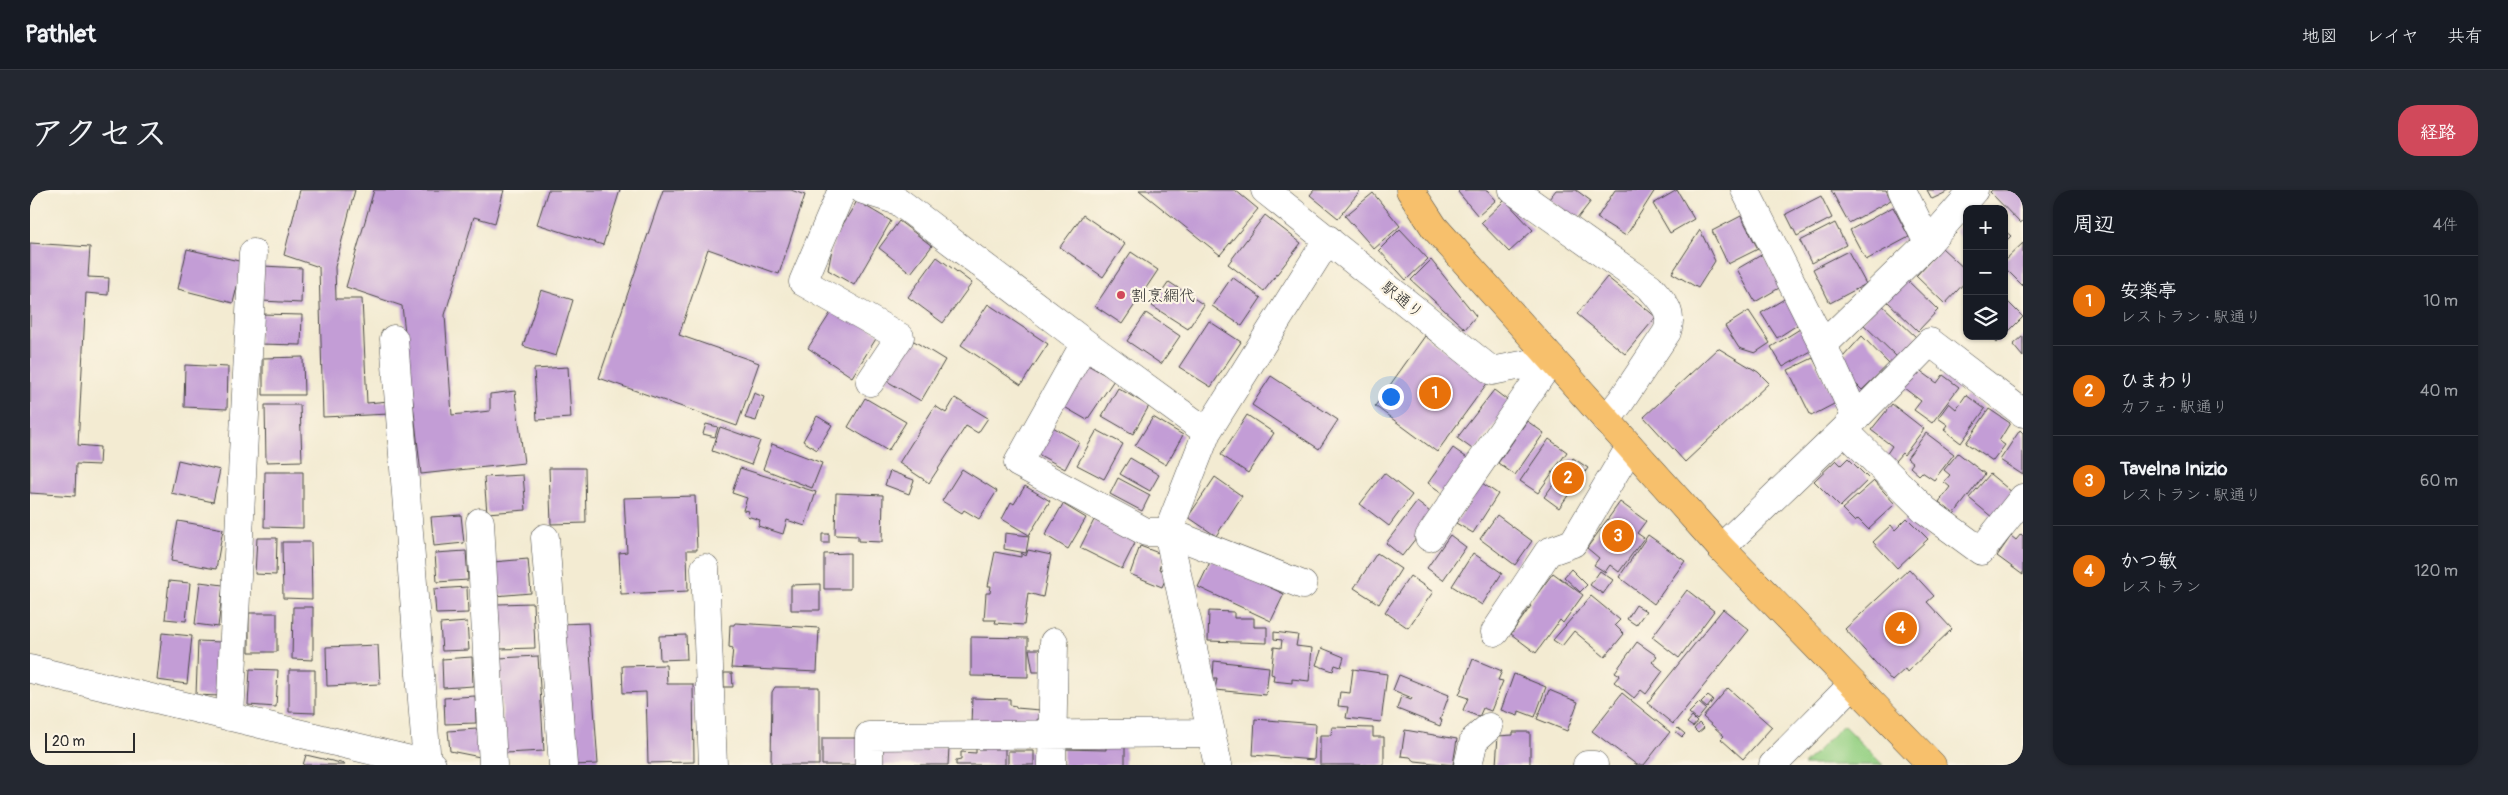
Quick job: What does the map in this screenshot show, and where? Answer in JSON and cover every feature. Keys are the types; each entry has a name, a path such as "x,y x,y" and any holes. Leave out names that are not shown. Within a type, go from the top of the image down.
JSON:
{"main road":[{"path":"1410,190 1434,227 1721,548 1932,765"}],"street":[{"path":"842,190 803,282 900,337 870,382"},
{"path":"863,190 898,200 1085,343 1207,432"},
{"name":"駅通り","path":"1265,190 1492,371 1552,359"},
{"path":"1513,190 1650,287 1666,307 1671,320 1667,332 1622,400 1606,420"},
{"path":"1745,190 1823,345 1850,424 1925,510 1980,551 2023,498"},
{"path":"1902,190 1928,243"},
{"path":"1823,345 1928,243 1974,190"},
{"path":"1218,765 1168,532 1207,432 1328,239"},
{"path":"230,717 254,254"},
{"path":"30,670 429,764 394,340"},
{"path":"1721,548 1850,424 1930,342 2023,413"},
{"path":"1085,343 1018,463 1146,532 1168,532 1303,586"},
{"path":"1430,537 1552,359"},
{"path":"1495,632 1548,552 1573,543 1630,447"},
{"path":"480,522 493,765"},
{"path":"545,538 563,765"},
{"path":"705,568 713,765"},
{"path":"1052,765 1054,642"},
{"path":"1772,765 1853,684"},
{"path":"1468,765 1474,740 1489,727"},
{"path":"869,765 869,736 1211,733"},
{"path":"1587,765 1594,765"}],"green space":[{"path":"1843,725 1883,765 1803,765"}],"building":[{"path":"300,190 355,190 335,267 336,299 362,299 367,403 389,401 390,414 323,417 319,267 284,255"},
{"path":"374,190 504,190 495,223 474,217 445,315 452,415 490,411 490,394 515,391 524,463 421,474 402,306 346,287"},
{"path":"548,190 620,190 603,245 537,224"},
{"path":"663,190 791,190 805,195 779,274 708,249 679,335 759,363 737,426 599,378"},
{"path":"1139,190 1235,190 1258,209 1220,255"},
{"path":"1314,190 1361,190 1338,218 1310,195"},
{"path":"1460,190 1487,190 1496,200 1478,216 1458,192"},
{"path":"1556,190 1576,190 1591,201 1577,219 1549,199"},
{"path":"1615,190 1655,190 1626,236 1597,218"},
{"path":"1677,190 1694,219 1670,233 1653,204"},
{"path":"1831,190 1886,190 1891,200 1849,223"},
{"path":"1927,190 1951,190 1932,199"},
{"path":"1992,190 2023,190 2023,221 2020,223 2008,211 2008,205 2003,205 1990,192"},
{"path":"1373,193 1400,226 1374,249 1345,216"},
{"path":"1821,196 1832,218 1797,236 1786,214"},
{"path":"1505,200 1533,230 1509,252 1481,223"},
{"path":"857,201 891,221 854,285 828,270 834,239"},
{"path":"1893,207 1909,237 1866,260 1850,230"},
{"path":"1083,215 1125,244 1103,277 1060,247"},
{"path":"1265,215 1301,243 1264,291 1228,264"},
{"path":"1741,216 1758,249 1728,264 1712,231"},
{"path":"899,221 932,246 911,273 879,248"},
{"path":"1963,222 1963,240 1954,231"},
{"path":"1835,223 1846,245 1811,263 1800,241"},
{"path":"1400,229 1428,259 1406,280 1379,250"},
{"path":"1700,230 1715,261 1698,288 1672,273"},
{"path":"30,243 90,247 88,277 109,278 108,295 86,293 78,445 100,447 99,465 76,464 75,496 30,493"},
{"path":"2023,243 2023,286 2008,271 2008,257"},
{"path":"1942,248 1963,267 1963,284 1945,304 1916,276"},
{"path":"187,249 243,262 233,303 178,289"},
{"path":"1848,251 1866,284 1830,303 1813,269"},
{"path":"1131,252 1158,270 1122,324 1095,306"},
{"path":"1763,254 1781,287 1755,302 1737,269"},
{"path":"937,257 972,283 943,323 908,297"},
{"path":"1431,260 1476,316 1465,329 1411,280"},
{"path":"263,266 302,268 301,303 262,301"},
{"path":"1232,277 1261,298 1242,326 1212,306"},
{"path":"1607,277 1656,317 1625,354 1577,314"},
{"path":"1905,278 1938,310 1918,331 1885,299"},
{"path":"1169,282 1204,305 1188,329 1152,306"},
{"path":"541,290 573,300 556,356 523,346"},
{"path":"1786,298 1802,322 1777,338 1761,313"},
{"path":"1879,302 1917,338 1898,358 1861,322"},
{"path":"2008,302 2023,317 2008,332"},
{"path":"988,304 1048,344 1021,385 961,345"},
{"path":"835,306 879,334 852,377 808,348"},
{"path":"1749,311 1770,343 1755,353 1739,348 1725,326"},
{"path":"1146,313 1180,336 1161,364 1127,341"},
{"path":"260,314 302,315 301,345 259,344"},
{"path":"1209,321 1241,342 1211,387 1179,367"},
{"path":"1800,329 1813,350 1783,367 1771,347"},
{"path":"1425,336 1488,382 1437,452 1375,406"},
{"path":"1862,336 1889,364 1862,390 1852,380 1843,357"},
{"path":"2023,336 2023,357 2013,345"},
{"path":"909,338 945,360 921,401 885,380"},
{"path":"1718,348 1758,372 1769,383 1685,462 1644,417"},
{"path":"303,357 304,395 263,395 263,358"},
{"path":"1813,358 1836,403 1811,416 1788,370"},
{"path":"1086,364 1114,380 1087,420 1061,405"},
{"path":"185,365 228,367 227,409 184,407"},
{"path":"568,367 571,418 537,420 534,369"},
{"path":"1918,369 1937,383 1943,375 1959,387 1932,423 1914,410 1921,401 1904,388"},
{"path":"1271,376 1338,420 1319,449 1252,405"},
{"path":"1118,388 1149,406 1133,434 1102,416"},
{"path":"1494,390 1511,403 1475,451 1457,438"},
{"path":"754,393 764,397 756,421 745,418"},
{"path":"1966,395 1985,409 1961,443 1944,430 1948,425 1938,418 1949,403 1956,409"},
{"path":"865,398 906,422 888,451 848,427"},
{"path":"955,398 988,418 978,433 966,426 929,483 899,463 935,406 946,413"},
{"path":"1892,404 1924,429 1904,455 1902,453 1895,461 1886,455 1892,446 1871,430"},
{"path":"265,405 300,405 302,461 266,462"},
{"path":"1989,409 2010,423 1999,441 2005,445 1993,461 1966,443"},
{"path":"1247,415 1274,433 1248,473 1221,455"},
{"path":"817,416 832,425 817,450 803,441"},
{"path":"1153,417 1183,435 1166,465 1135,446"},
{"path":"1527,421 1544,433 1515,475 1498,463"},
{"path":"706,424 718,427 715,437 703,434"},
{"path":"1051,426 1079,442 1065,469 1036,453"},
{"path":"720,427 760,441 751,465 712,451"},
{"path":"1097,430 1123,444 1104,479 1077,465"},
{"path":"2020,430 2023,433 2023,475 2000,460"},
{"path":"1926,433 1954,454 1934,480 1922,472 1919,475 1910,467 1913,463 1907,458"},
{"path":"1549,439 1567,452 1538,493 1520,481"},
{"path":"772,444 822,463 812,488 763,469"},
{"path":"1453,448 1473,462 1448,497 1428,483"},
{"path":"1958,453 1985,474 1954,514 1939,502 1950,487 1944,482 1950,475 1944,470"},
{"path":"1130,458 1159,475 1150,491 1120,474"},
{"path":"1573,458 1588,468 1559,508 1544,497"},
{"path":"1848,458 1869,479 1840,507 1814,481 1836,460 1841,465"},
{"path":"178,460 220,470 213,502 171,493"},
{"path":"549,468 585,468 586,523 551,524"},
{"path":"740,468 816,492 805,526 787,520 783,534 758,526 760,520 747,516 749,511 743,510 747,498 732,493"},
{"path":"962,469 997,491 979,519 964,510 962,513 942,501"},
{"path":"890,471 914,480 909,494 885,485"},
{"path":"265,472 303,472 303,528 264,527"},
{"path":"1384,473 1412,495 1389,526 1360,504"},
{"path":"1990,474 2013,493 1993,518 1969,498"},
{"path":"523,475 526,510 487,513 484,477"},
{"path":"1215,477 1242,496 1216,536 1188,517"},
{"path":"1118,478 1150,495 1142,511 1110,494"},
{"path":"1874,481 1895,504 1868,529 1858,519 1855,522 1842,509"},
{"path":"1482,483 1498,494 1473,533 1456,523"},
{"path":"1025,486 1050,501 1029,535 1002,519 1011,502 1014,504"},
{"path":"836,493 883,495 882,542 858,541 858,536 835,535"},
{"path":"695,496 697,550 687,550 688,591 621,594 619,553 627,552 624,498"},
{"path":"1417,502 1434,515 1402,556 1386,543"},
{"path":"1620,502 1646,521 1637,533 1644,538 1619,572 1610,565 1605,572 1594,565 1599,558 1587,548"},
{"path":"1063,504 1086,518 1068,549 1045,535"},
{"path":"461,515 464,543 434,546 431,517"},
{"path":"1497,515 1532,541 1515,565 1480,539"},
{"path":"1907,518 1928,539 1897,568 1873,542 1891,525 1895,530"},
{"path":"1094,520 1136,541 1122,569 1080,548"},
{"path":"178,521 223,529 216,569 171,561"},
{"path":"1005,533 1029,536 1026,553 1004,549"},
{"path":"822,534 829,534 829,543 822,543"},
{"path":"2021,534 2023,536 2023,575 1997,556 2011,536 2016,540"},
{"path":"1450,535 1466,547 1443,580 1427,568"},
{"path":"1648,535 1685,561 1654,604 1619,577"},
{"path":"257,538 277,538 276,575 255,574"},
{"path":"282,542 311,542 312,599 283,598"},
{"path":"1140,546 1164,555 1159,569 1168,573 1162,587 1130,574"},
{"path":"1028,550 1051,555 1043,597 1028,593 1024,625 995,623 996,620 984,620 986,593 990,593 991,586 988,586 995,552 1021,557 1021,553 1026,556"},
{"path":"466,551 468,580 437,582 435,553"},
{"path":"850,553 850,589 824,589 824,554"},
{"path":"1377,553 1401,569 1379,604 1354,588"},
{"path":"1473,553 1502,573 1482,605 1452,586"},
{"path":"528,559 531,593 495,596 493,562"},
{"path":"1211,560 1284,594 1271,621 1198,587"},
{"path":"1571,569 1587,585 1580,592 1564,577"},
{"path":"1909,569 1934,596 1927,602 1952,629 1907,672 1905,669 1892,681 1845,629"},
{"path":"1600,571 1613,580 1603,594 1590,585"},
{"path":"1553,573 1583,595 1563,623 1560,620 1536,653 1511,634 1531,606 1529,605"},
{"path":"1410,576 1433,592 1408,628 1385,612"},
{"path":"169,581 190,583 186,621 165,619"},
{"path":"200,582 223,585 218,627 195,624"},
{"path":"820,584 820,610 791,610 791,585"},
{"path":"467,587 468,613 436,614 434,589"},
{"path":"1687,590 1714,611 1679,658 1652,637"},
{"path":"1591,596 1620,620 1615,625 1624,634 1605,657 1574,631 1562,646 1553,640"},
{"path":"533,603 535,648 500,649 498,604"},
{"path":"1636,605 1646,611 1636,625 1627,619"},
{"path":"293,607 313,607 313,660 292,659"},
{"path":"1723,609 1749,630 1673,724 1647,703"},
{"path":"1209,611 1234,612 1234,618 1254,618 1254,627 1267,627 1267,643 1208,641"},
{"path":"249,613 277,613 277,652 249,652"},
{"path":"467,622 469,650 442,651 440,624"},
{"path":"588,623 598,764 571,765 561,624"},
{"path":"735,623 819,628 817,672 731,668 733,648 729,647 730,625"},
{"path":"1274,632 1298,635 1296,646 1312,648 1309,681 1292,679 1292,683 1273,681 1274,675 1271,674 1274,647 1281,648 1282,640 1274,639"},
{"path":"162,633 192,636 187,684 157,680"},
{"path":"686,635 687,659 660,660 659,636"},
{"path":"971,637 1028,638 1028,677 971,676"},
{"path":"198,641 221,642 219,696 196,695"},
{"path":"1637,642 1657,656 1652,662 1663,671 1646,694 1641,690 1634,698 1614,682 1620,675 1615,672"},
{"path":"378,645 380,684 327,686 326,647"},
{"path":"1322,648 1344,657 1341,667 1335,665 1333,671 1316,665"},
{"path":"1029,649 1040,649 1041,672 1033,672"},
{"path":"538,656 544,751 505,753 499,658"},
{"path":"472,657 473,686 443,688 442,659"},
{"path":"1473,659 1502,671 1498,680 1503,681 1491,711 1483,708 1479,717 1463,710 1468,698 1459,695"},
{"path":"1214,661 1269,667 1266,695 1215,690 1217,678 1213,678"},
{"path":"666,665 667,684 693,684 694,762 648,763 646,692 623,693 622,666"},
{"path":"250,669 278,670 276,707 248,705"},
{"path":"1353,669 1387,674 1381,722 1346,718 1348,707 1338,706 1340,692 1350,693"},
{"path":"289,670 315,670 315,713 289,712"},
{"path":"724,673 732,673 733,687 724,687"},
{"path":"1514,674 1546,687 1535,717 1519,711 1518,716 1501,710"},
{"path":"1399,675 1449,695 1440,720 1442,720 1440,726 1397,709 1401,696 1411,700 1412,698 1393,690"},
{"path":"775,687 819,687 819,765 771,765 772,692"},
{"path":"1728,688 1772,727 1743,759 1721,739 1724,736 1703,717"},
{"path":"1549,690 1578,702 1567,731 1537,719"},
{"path":"1622,693 1670,732 1644,765 1637,765 1592,731"},
{"path":"475,696 476,723 445,724 444,698"},
{"path":"1708,696 1713,700 1707,708 1701,703"},
{"path":"972,698 1010,699 1010,705 1016,706 1016,708 1040,710 1039,718 1032,724 971,724"},
{"path":"1699,703 1706,709 1697,720 1689,713"},
{"path":"1692,717 1697,722 1693,727 1687,723"},
{"path":"1255,719 1316,724 1314,760 1253,755"},
{"path":"1699,723 1704,728 1698,733 1694,729"},
{"path":"1332,727 1373,728 1373,737 1384,737 1384,765 1320,765 1320,735 1331,735"},
{"path":"1678,728 1685,734 1682,737 1675,731"},
{"path":"477,729 480,757 450,751 448,731"},
{"path":"1405,730 1457,739 1453,765 1415,761 1410,757 1401,756"},
{"path":"1513,732 1530,732 1530,765 1496,765 1498,736 1513,735"},
{"path":"822,738 859,738 859,765 822,765"},
{"path":"1005,745 1005,765 956,765 956,761 961,760 961,752 976,753 976,746"},
{"path":"929,746 949,747 948,765 882,765 883,747 930,750"},
{"path":"1106,746 1125,747 1125,765 1063,765 1063,749 1106,750"},
{"path":"1008,751 1034,751 1034,765 1008,765"},
{"path":"306,755 345,764 345,765 303,765"}],"place":[{"name":"割烹網代","path":"1121,295"},
{"name":"安楽亭","path":"1435,393"},
{"name":"ひまわり","path":"1568,478"},
{"name":"Tavelna Inizio","path":"1618,536"},
{"name":"かつ敏","path":"1901,628"}]}
